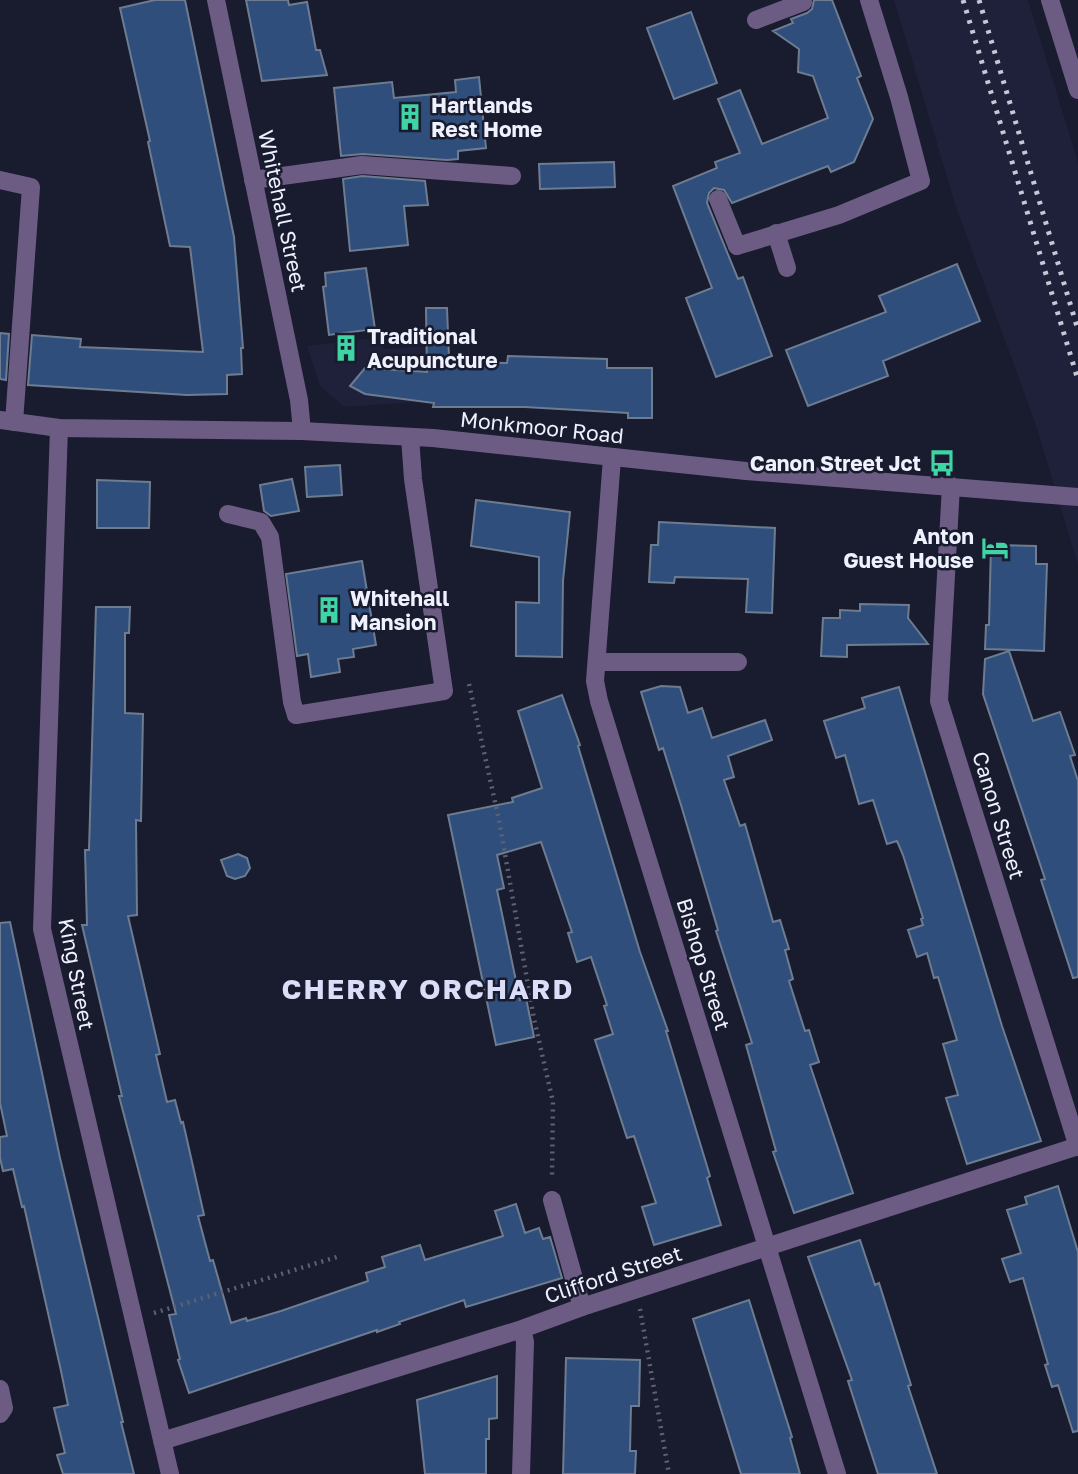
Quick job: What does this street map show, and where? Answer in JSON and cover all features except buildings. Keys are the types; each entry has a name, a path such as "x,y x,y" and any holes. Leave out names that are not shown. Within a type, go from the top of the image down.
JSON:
{"street":[{"name":"Whitehall Street","path":"216,0 299,400 302,431"},
{"path":"718,199 737,246 839,215 921,181 869,0"},
{"path":"1050,0 1072,52 1078,90"},
{"path":"756,20 803,2"},
{"path":"253,180 362,165 512,176"},
{"path":"0,180 31,187 7,421"},
{"path":"776,233 787,268"},
{"name":"Monkmoor Road","path":"7,421 59,428 302,431 433,438 612,458 1076,497"},
{"name":"King Street","path":"59,428 42,929 170,1474"},
{"path":"228,514 261,522 270,537 290,690 296,715 444,691 413,479 410,437"},
{"name":"Bishop Street","path":"612,458 595,681 598,701 837,1474"},
{"name":"Canon Street","path":"951,486 939,701 1078,1147"},
{"path":"597,662 738,662"},
{"name":"Clifford Street","path":"162,1441 522,1329 768,1246 1078,1147"},
{"path":"552,1200 582,1307"},
{"path":"521,1474 525,1342 522,1329"},
{"path":"0,1389 4,1408 0,1414"}],"path":[{"path":"468,675 499,820 534,1019 553,1102 552,1200"},
{"path":"133,1320 340,1256"},
{"path":"637,1289 669,1474"}],"shaded area":[{"path":"894,0 1028,0 1078,162 1078,565 1036,425 956,207"},
{"path":"372,338 386,349 427,346 428,401 344,407 320,386 307,346"}],"railway":[{"path":"963,0 1078,380"},
{"path":"979,0 1078,330"}],"place":[{"name":"Hartlands Rest Home","path":"410,117"},
{"name":"Traditional Acupuncture","path":"346,348"},
{"name":"Canon Street Jct","path":"942,463"},
{"name":"Anton Guest House","path":"995,548"},
{"name":"Whitehall Mansion","path":"329,610"}],"district":[{"name":"CHERRY ORCHARD","path":"428,988"}]}
